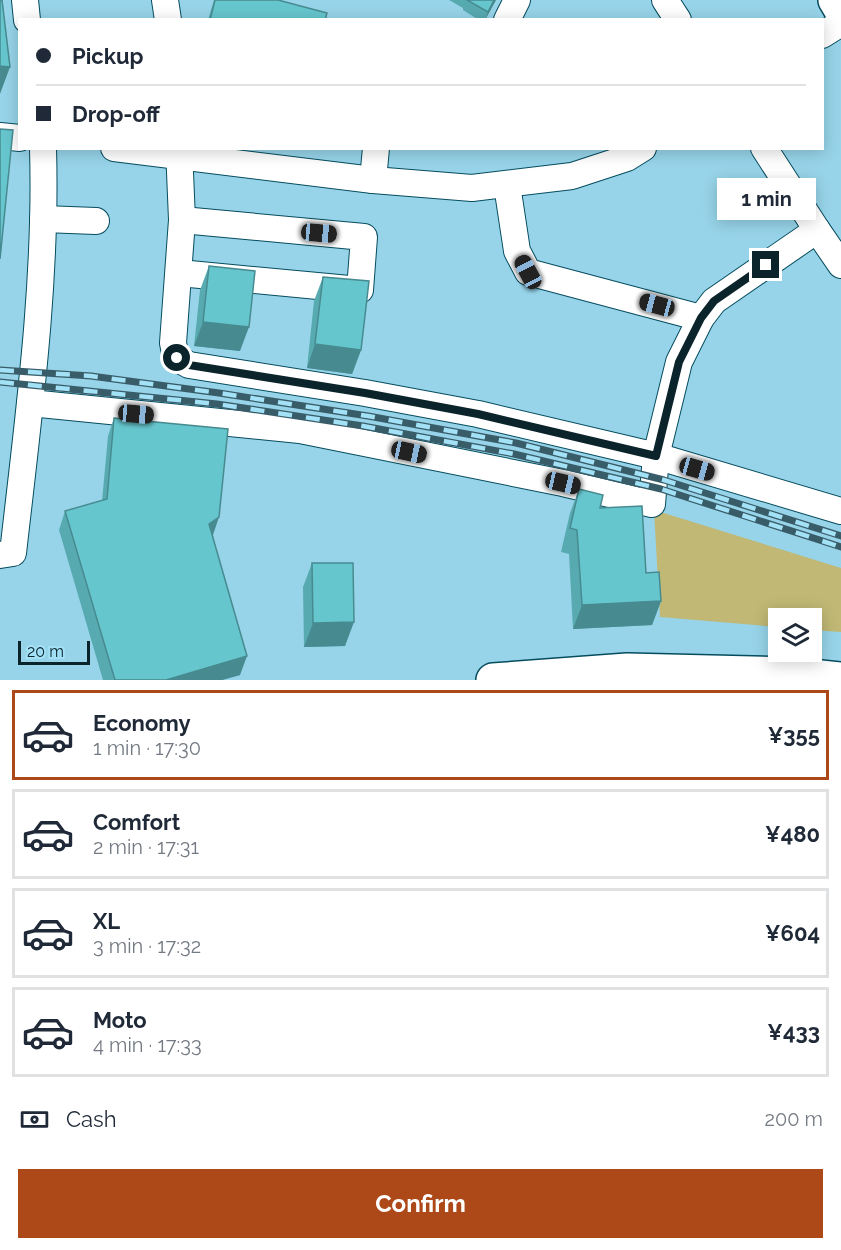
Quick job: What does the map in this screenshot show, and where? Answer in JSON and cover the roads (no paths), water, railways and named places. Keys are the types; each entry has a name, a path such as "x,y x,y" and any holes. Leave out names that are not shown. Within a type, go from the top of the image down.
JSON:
{"main road":[{"path":"835,0 841,10"},
{"path":"493,680 627,670 793,674 841,680"}],"street":[{"path":"25,0 27,18"},
{"path":"165,0 168,18"},
{"path":"508,18 517,0"},
{"path":"665,0 677,18"},
{"path":"824,34 841,23"},
{"path":"0,136 18,138"},
{"path":"0,555 13,553 30,403 43,219 43,150"},
{"path":"140,150 179,153 373,180 472,188 572,176 612,155 627,158 640,150"},
{"path":"373,180 376,150"},
{"path":"765,150 841,265"},
{"path":"179,153 182,220 173,343 177,358 189,365 365,393 478,414 656,456 841,512"},
{"path":"507,185 517,251 528,272 701,318"},
{"path":"43,219 96,221"},
{"path":"178,273 360,290 364,237 182,220"},
{"path":"30,403 300,430 563,483 652,504 656,456 679,362 701,318 714,301 818,230"}],"railway":[{"path":"0,370 91,376 219,393 368,416 516,443 664,480 841,536"},
{"path":"0,382 217,404 363,426 514,454 661,489 841,547"}]}
